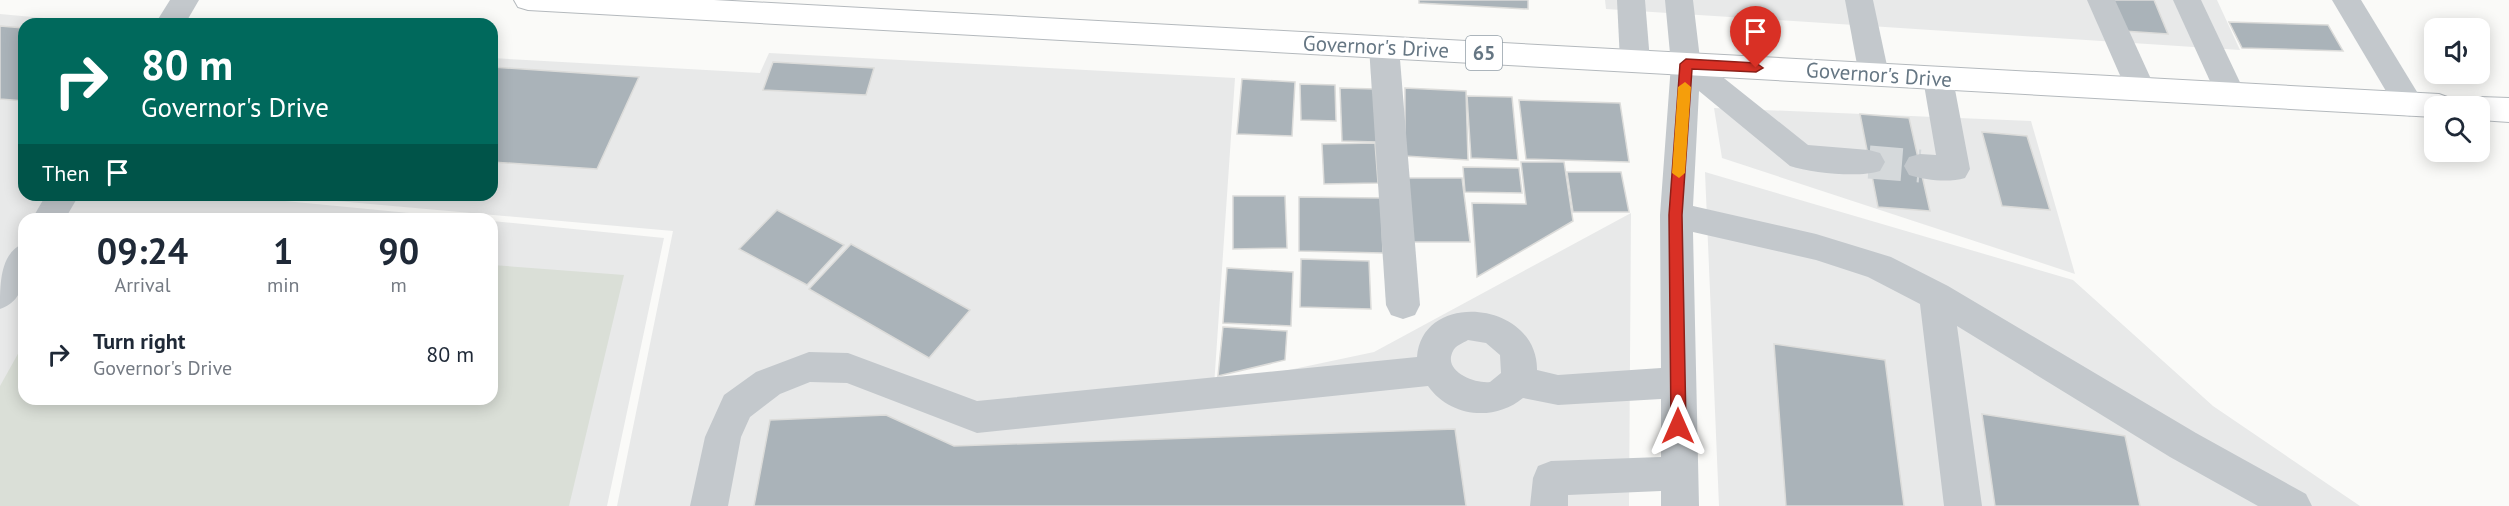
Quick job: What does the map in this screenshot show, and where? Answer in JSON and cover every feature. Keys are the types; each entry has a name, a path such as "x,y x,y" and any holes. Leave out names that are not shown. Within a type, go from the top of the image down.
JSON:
{"highway":[{"name":"Governor's Drive","path":"528,0 696,5 1384,47 2424,105"},
{"path":"2490,109 2509,110"}],"street":[{"path":"174,18 185,0"},
{"path":"1631,0 1635,61"},
{"path":"1549,506 1551,478 1629,477 1679,489 1676,215 1686,64 1679,0"},
{"path":"1859,0 1874,75"},
{"path":"2101,0 2141,90"},
{"path":"2187,0 2231,95"},
{"path":"2346,0 2410,105"},
{"path":"1384,47 1403,305"},
{"path":"1686,64 1800,157 1869,162"},
{"path":"1920,166 1954,169 1938,79"},
{"path":"1676,215 1816,247 1879,267 1936,296 2183,445 2293,506"},
{"path":"0,295 18,266"},
{"path":"1936,296 1963,506"},
{"path":"1463,325 1480,325 1496,330 1509,340 1519,360 1516,381 1506,392 1491,398 1474,399 1457,393 1444,383 1435,370 1434,355 1438,342 1449,331 1463,325"},
{"path":"709,506 723,437 737,406 768,383 809,367 848,368 978,417 1435,370"},
{"path":"1516,381 1558,390 1630,387 1678,381"}],"shaded area":[{"path":"1605,0 2217,0 2240,50 1606,9"},
{"path":"0,14 44,18 18,18 18,201 284,201 409,213 18,213 18,405 498,405 498,222 664,238 607,506 0,506"},
{"path":"769,53 1235,78 1214,386 1374,352 1631,213 1629,506 617,506 673,231 498,215 498,213 472,213 337,201 498,201 498,58 760,73"},
{"path":"1714,108 2031,121 2075,274 1722,158"},
{"path":"1705,172 2073,280 2213,406 2360,506 1719,506"},
{"path":"498,265 624,275 569,506 0,506 0,386 18,354 18,405 498,405"}],"building":[{"path":"1419,0 1528,0 1528,9 1419,3"},
{"path":"2110,0 2154,0 2168,34 2123,31"},
{"path":"2229,22 2328,25 2343,51 2242,48"},
{"path":"0,26 18,28 18,100 0,99"},
{"path":"773,62 874,68 866,95 763,90"},
{"path":"498,67 639,77 597,169 498,162"},
{"path":"1242,79 1295,82 1292,136 1237,134"},
{"path":"1300,84 1335,85 1336,121 1301,120"},
{"path":"1340,88 1375,89 1377,142 1342,141"},
{"path":"1405,88 1466,91 1468,160 1405,156"},
{"path":"1467,96 1512,97 1518,160 1471,158"},
{"path":"1519,100 1620,103 1629,162 1526,159"},
{"path":"1860,114 1909,118 1930,211 1878,207"},
{"path":"1982,132 2027,136 2050,210 2002,206"},
{"path":"1375,143 1378,183 1324,184 1322,144"},
{"path":"1521,162 1564,162 1573,221 1477,277 1472,203 1526,204"},
{"path":"1463,167 1519,168 1522,193 1465,192"},
{"path":"1567,172 1621,172 1629,212 1573,212"},
{"path":"1401,178 1462,178 1470,242 1407,242"},
{"path":"1233,196 1285,196 1287,248 1233,249"},
{"path":"1299,197 1381,198 1383,253 1299,251"},
{"path":"777,210 844,245 807,285 739,249"},
{"path":"851,244 970,310 929,358 809,289"},
{"path":"1301,259 1369,261 1371,309 1300,307"},
{"path":"1227,268 1293,272 1291,326 1223,323"},
{"path":"1223,327 1287,331 1285,360 1218,376"},
{"path":"1774,344 1885,360 1904,506 1786,506"},
{"path":"1982,414 2125,436 2140,506 1995,506"},
{"path":"886,415 954,446 1455,429 1466,506 754,506 770,420"}],"tunnel":[{"path":"1869,162 1920,166"}],"slow traffic":[{"path":"1679,173 1685,87"}],"route":[{"path":"1678,426 1676,215 1686,64 1756,68"}]}
